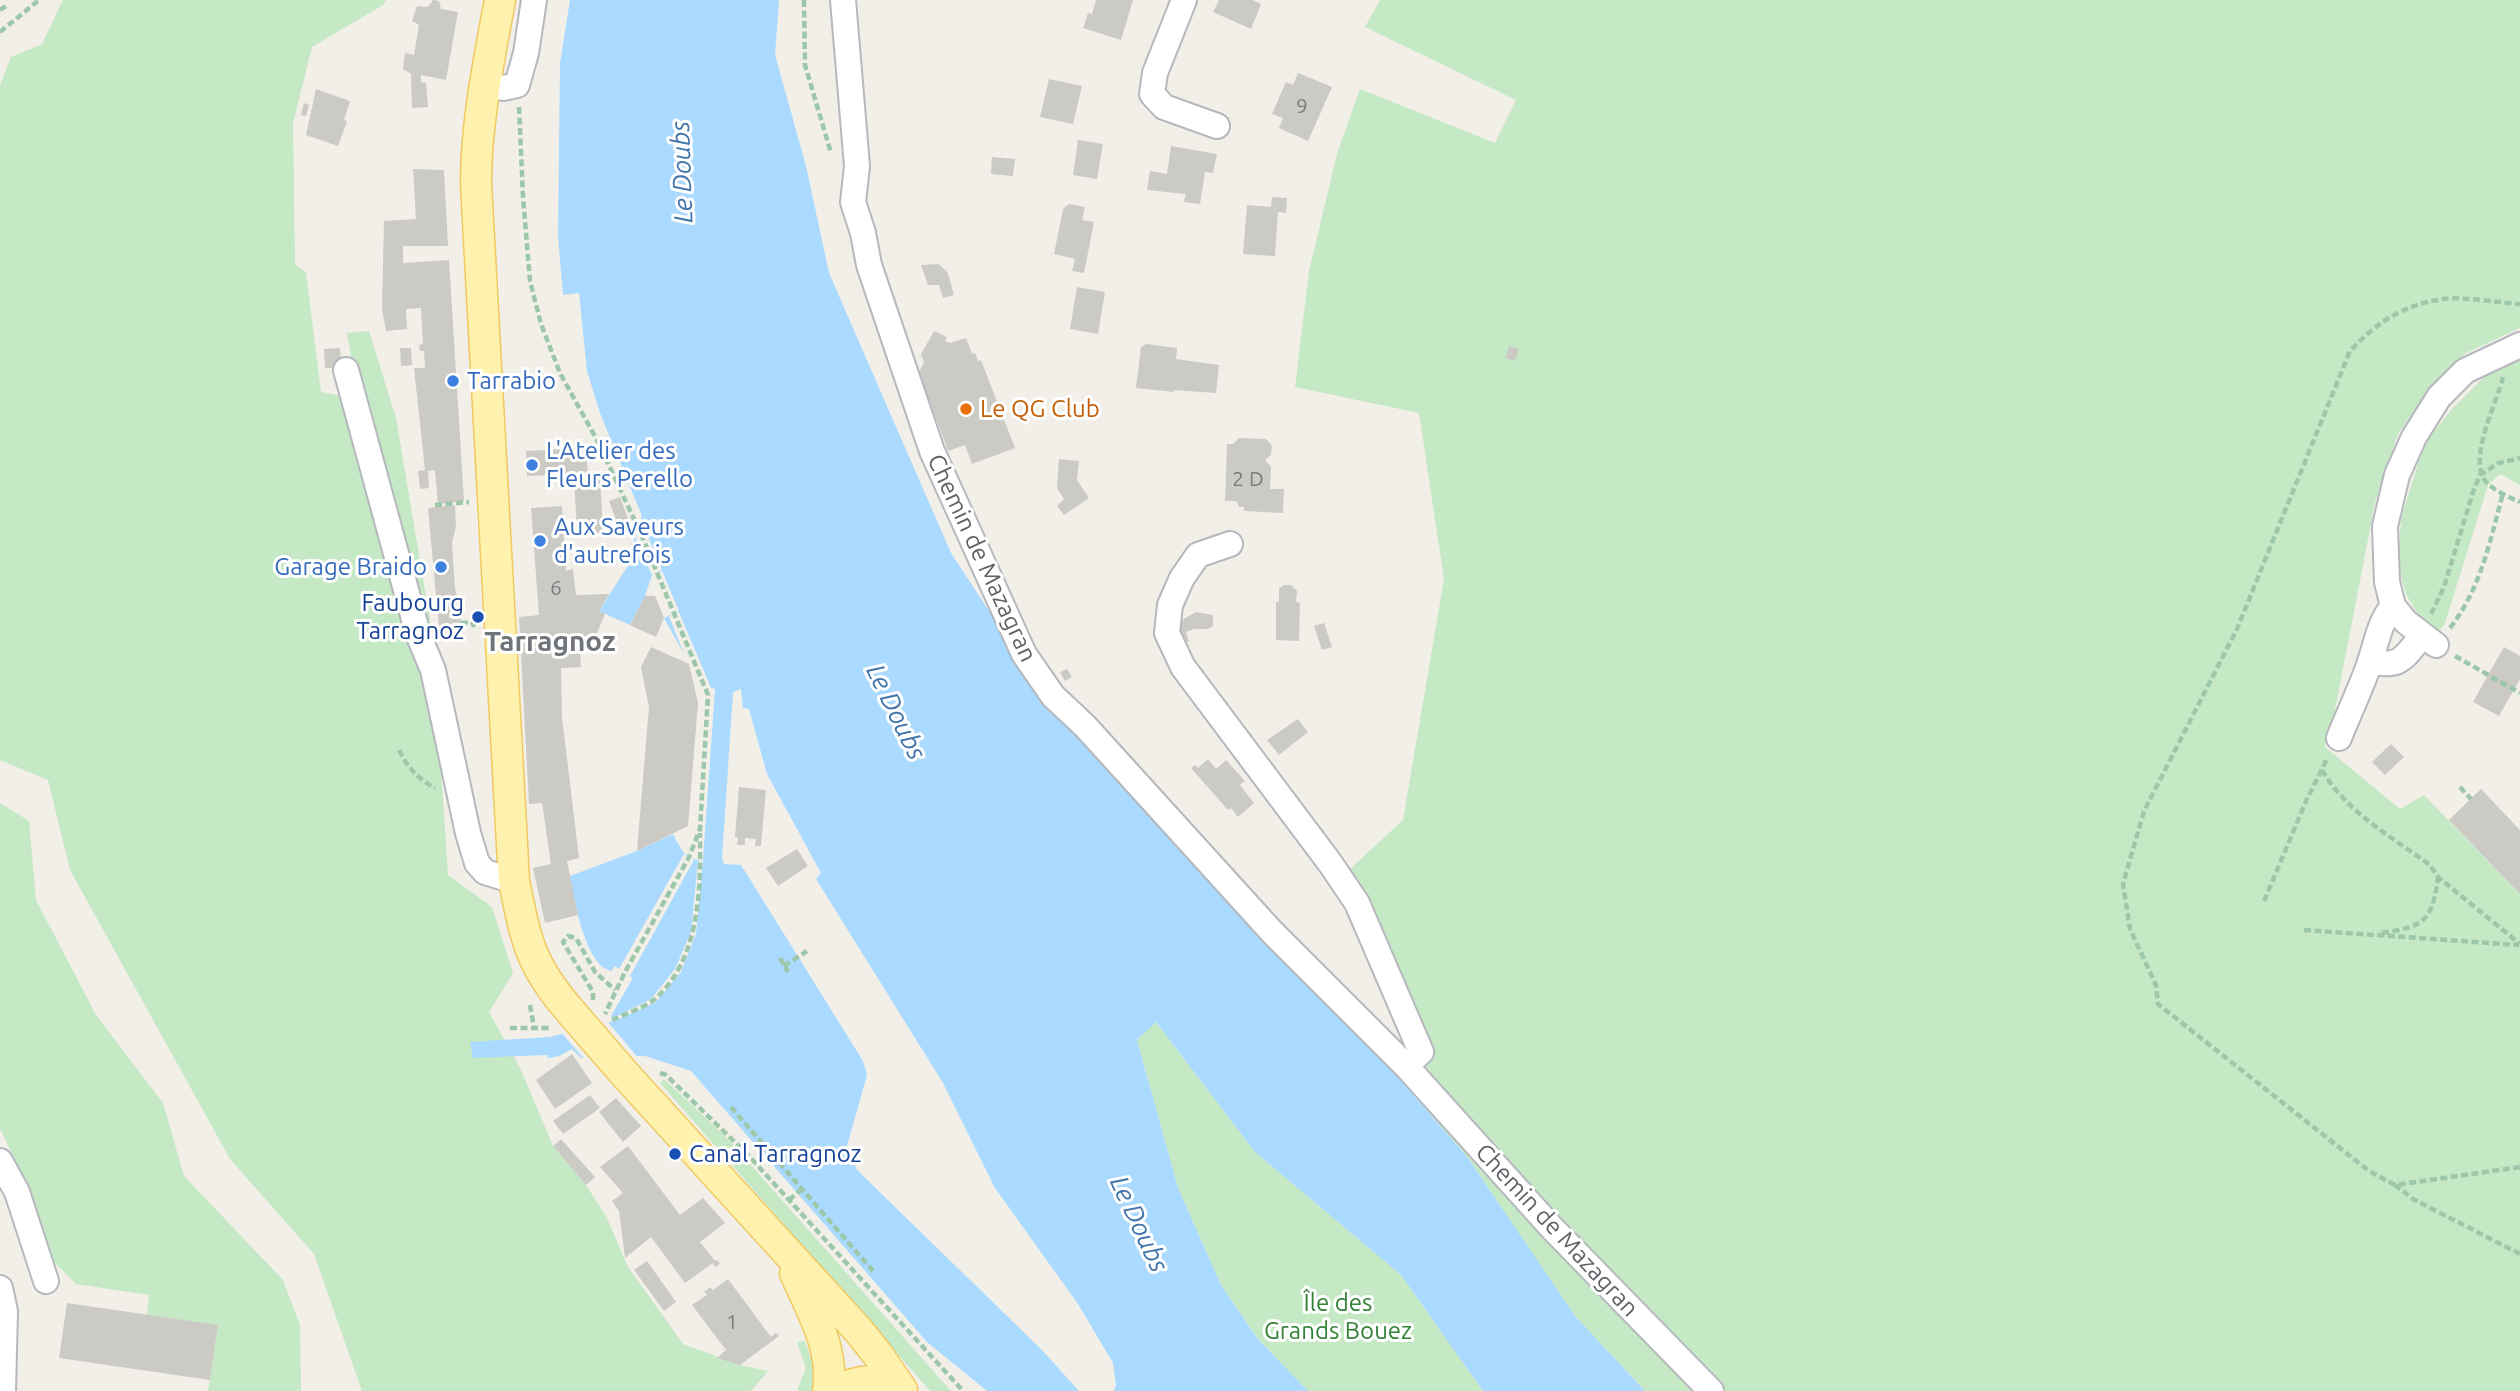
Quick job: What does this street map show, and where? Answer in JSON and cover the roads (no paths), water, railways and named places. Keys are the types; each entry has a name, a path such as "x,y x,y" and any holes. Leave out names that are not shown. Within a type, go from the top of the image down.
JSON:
{"main road":[{"path":"500,0 485,85 476,160 476,184 514,881 525,936 537,968 551,988 580,1010 622,1071 858,1330 902,1391"},
{"path":"783,1248 819,1326 828,1355 831,1377 828,1391"},
{"path":"837,1391 854,1383 870,1381 887,1383 902,1391"}],"street":[{"path":"485,85 503,88 516,85 526,53 534,0"},
{"name":"Chemin de Mazagran","path":"843,0 857,166 853,202 869,265 932,451 1024,654 1053,696 1085,726 1199,854 1272,932 1406,1066 1551,1227 1712,1391"},
{"path":"1184,0 1155,73 1152,94 1164,107 1217,126"},
{"path":"2370,661 2387,665 2400,661 2429,640 2406,622 2393,606 2387,582 2385,526 2396,475 2414,437 2438,397 2465,371 2511,349"},
{"path":"346,370 418,634 433,670 477,863 485,872 514,881"},
{"path":"1230,544 1198,555 1182,578 1170,605 1167,634 1183,667 1357,903 1422,1052 1406,1066"},
{"path":"2339,738 2370,661 2377,633 2393,606"},
{"path":"0,1161 17,1192 46,1281"},
{"path":"0,1288 5,1311 3,1391"}],"water":[{"name":"Le Doubs","path":"570,0 779,0 775,55 806,166 829,273 951,553 1018,655 1163,830 1396,1075 1468,1158 1575,1316 1645,1391 1483,1391 1401,1275 1255,1152 1156,1022 1137,1040 1178,1188 1221,1285 1258,1339 1308,1391 1114,1391 1116,1385 1113,1363 1078,1304 995,1188 943,1083 816,879 821,873 767,774 749,709 743,708 741,689 733,692 722,859 724,864 741,865 863,1061 867,1075 847,1146 857,1170 1041,1349 1079,1391 987,1391 927,1342 691,1071 645,1056 581,1058 572,1049 548,1058 547,1055 473,1058 470,1042 550,1037 614,1021 611,1016 633,978 615,966 611,971 594,957 582,930 570,876 637,851 673,834 687,856 703,860 715,689 711,688 695,650 684,654 664,618 679,611 662,571 652,575 630,625 599,611 629,564 635,536 646,531 600,413 587,371 579,293 563,295 558,236 560,63"}],"place":[{"name":"Tarrabio","path":"453,381"},
{"name":"Le QG Club","path":"966,409"},
{"name":"L'Atelier des Fleurs Perello","path":"532,465"},
{"name":"Aux Saveurs d'autrefois","path":"540,541"},
{"name":"Garage Braido","path":"441,567"},
{"name":"Faubourg Tarragnoz","path":"478,617"},
{"name":"Canal Tarragnoz","path":"675,1154"}],"district":[{"name":"Tarragnoz","path":"550,642"}],"park label":[{"name":"Île des Grands Bouez","path":"1338,1317"}]}
